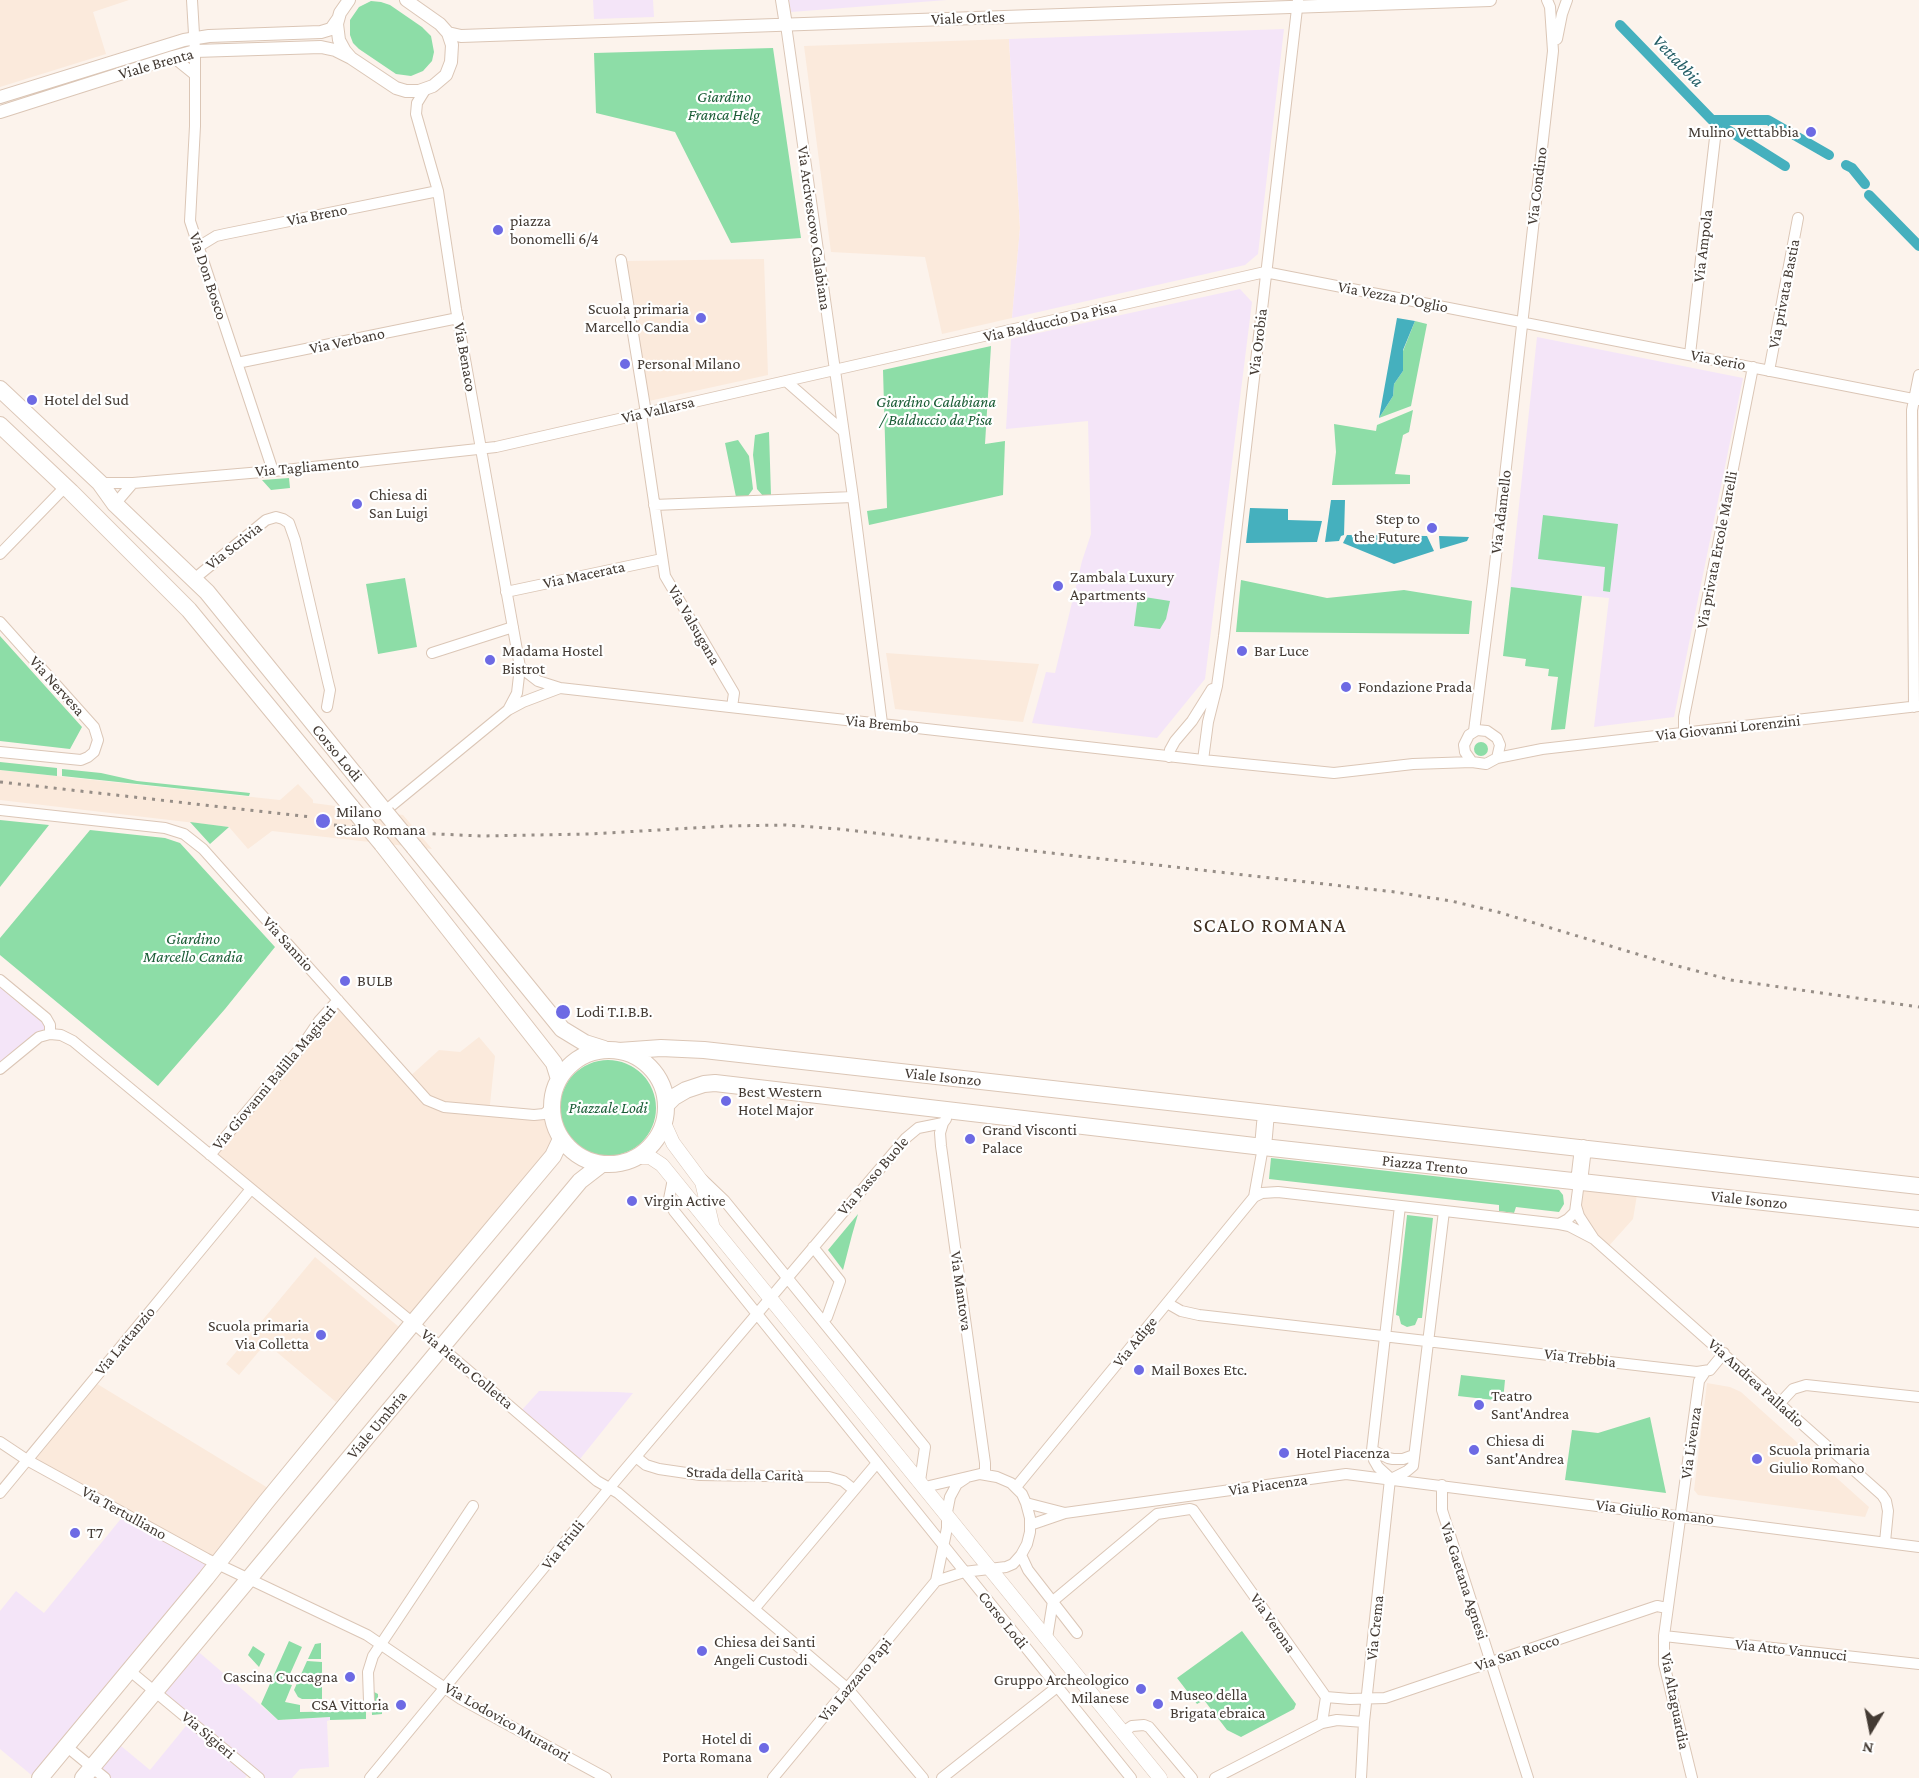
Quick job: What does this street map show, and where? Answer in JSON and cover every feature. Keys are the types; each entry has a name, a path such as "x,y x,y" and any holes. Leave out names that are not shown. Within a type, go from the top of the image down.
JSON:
{"main road":[{"name":"Corso Lodi","path":"0,388 100,483 115,504 194,579 562,1029 588,1045 613,1050"},
{"name":"Corso Lodi","path":"0,425 108,528 189,610 352,808 547,1054 554,1063 559,1079"},
{"path":"65,487 73,458"},
{"path":"108,528 115,504"},
{"name":"Viale Isonzo","path":"613,1050 678,1047 1266,1113"},
{"path":"613,1050 640,1059 652,1070 663,1088 666,1105 664,1124 654,1143 637,1157 620,1163 595,1162 572,1151 561,1139 553,1122 551,1108 554,1089 571,1064 581,1057 592,1052 613,1050"},
{"name":"Viale Isonzo","path":"666,1105 680,1093 696,1086 715,1083 948,1117 1262,1155"},
{"path":"1262,1155 1266,1113"},
{"name":"Piazza Trento","path":"1266,1113 1583,1148"},
{"name":"Corso Lodi","path":"664,1124 673,1143 701,1178 712,1226"},
{"path":"40,1778 218,1564 413,1323 554,1156 561,1139"},
{"path":"1579,1182 1583,1148"},
{"name":"Viale Isonzo","path":"1583,1148 1919,1186"},
{"name":"Piazza Trento","path":"1262,1155 1579,1182"},
{"name":"Corso Lodi","path":"637,1157 650,1157 656,1160 673,1179 1160,1778"},
{"name":"Viale Umbria","path":"93,1774 156,1692 595,1162"},
{"name":"Viale Isonzo","path":"1579,1182 1919,1219"}],"street":[{"name":"Via Don Bosco","path":"192,0 195,38 195,126 189,213 198,247 273,471"},
{"path":"339,0 337,30 339,40 351,58"},
{"path":"338,19 349,0"},
{"path":"406,0 440,24 448,33 453,51"},
{"path":"782,0 786,25"},
{"path":"1259,9 1272,0"},
{"name":"Viale Ortles","path":"448,33 471,35 1259,9 1298,4 1490,0"},
{"name":"Via Condino","path":"1547,0 1550,7 1553,51"},
{"name":"Via Condino","path":"1522,322 1553,51 1564,6 1568,0"},
{"name":"Via Orobia","path":"1203,760 1206,733 1219,676 1298,4"},
{"name":"Viale Brenta","path":"0,97 195,38 321,32 331,28 338,19"},
{"name":"Via Arcivescovo Calabiana","path":"786,25 853,497 882,723"},
{"path":"425,90 438,83 446,75 453,51 460,41 471,35"},
{"name":"Viale Brenta","path":"0,112 195,51 321,47 335,50 351,58 396,88 412,92 425,90"},
{"path":"173,57 194,74"},
{"name":"Via Benaco","path":"425,90 417,103 416,114 438,191 519,667 517,693 508,710"},
{"name":"Via Ampola","path":"1690,354 1715,138"},
{"name":"Via Breno","path":"198,247 216,236 438,191"},
{"name":"Via privata Bastia","path":"1769,371 1798,218"},
{"name":"Via Valsugana","path":"621,260 662,559 668,581 734,693 732,707"},
{"name":"Via Vezza D'Oglio","path":"1265,272 1522,322"},
{"name":"Via Balduccio Da Pisa","path":"834,371 1265,272"},
{"name":"Via Verbano","path":"237,363 458,318"},
{"name":"Via Serio","path":"1522,322 1916,399"},
{"name":"Via Adamello","path":"1480,730 1478,702 1522,322"},
{"name":"Via privata Ercole Marelli","path":"1684,732 1684,717 1753,367"},
{"name":"Via Vallarsa","path":"482,449 834,371"},
{"path":"1917,708 1912,410 1919,375"},
{"path":"786,381 843,431"},
{"name":"Via Tagliamento","path":"100,483 133,483 273,471 482,449"},
{"path":"115,504 133,483"},
{"path":"0,554 65,487"},
{"path":"654,505 853,497"},
{"name":"Via Scrivia","path":"194,579 263,522 276,517 289,523 296,540 330,690 327,707"},
{"name":"Via Macerata","path":"506,592 662,559"},
{"name":"Via Nervesa","path":"0,622 94,726 98,740 97,747 91,755 77,760 0,752"},
{"path":"432,653 513,627"},
{"name":"Via Brembo","path":"519,667 537,681 560,688 1203,760"},
{"path":"1169,756 1175,741 1192,721 1219,676"},
{"name":"Via Brembo","path":"386,812 508,710 560,688"},
{"name":"Via Giovanni Lorenzini","path":"1203,760 1334,773 1413,764 1472,762 1486,764 1497,758 1542,749 1917,708"},
{"path":"1192,721 1200,723 1206,733"},
{"path":"1472,762 1464,749 1466,738 1480,730 1495,735 1500,745 1497,758"},
{"name":"Via Giovanni Lorenzini","path":"1500,745 1542,749"},
{"name":"Via Giovanni Lorenzini","path":"1413,764 1448,757 1464,749"},
{"name":"Via Sannio","path":"0,810 165,828 188,836 203,849 430,1102 444,1107 534,1115 546,1113 551,1108"},
{"path":"0,980 46,1018 50,1025 50,1034 34,1040 0,1069"},
{"name":"Via Giovanni Balilla Magistri","path":"210,1155 302,1046 323,1015 338,1000"},
{"name":"Via Pietro Colletta","path":"50,1034 61,1035 73,1041 413,1323 597,1480 618,1494 755,1608 848,1689 923,1778"},
{"name":"Via Passo Buole","path":"757,1313 911,1133 918,1128 948,1117"},
{"name":"Via Mantova","path":"948,1117 940,1133 941,1146 985,1475"},
{"path":"1262,1155 1266,1182 1278,1192"},
{"path":"1254,1197 1262,1155"},
{"name":"Corso Lodi","path":"701,1178 724,1200 925,1447 922,1484"},
{"name":"Corso Lodi","path":"673,1179 669,1199 672,1208 1131,1778"},
{"path":"1559,1224 1570,1218 1576,1206 1579,1182"},
{"name":"Via Lattanzio","path":"0,1493 251,1189"},
{"path":"1254,1197 1262,1193 1278,1192 1559,1224 1569,1226 1594,1239"},
{"name":"Via Adige","path":"1016,1487 1254,1197"},
{"path":"1400,1206 1372,1450 1378,1467 1390,1479 1413,1467 1444,1211"},
{"path":"1576,1206 1579,1216 1594,1239"},
{"name":"Via Andrea Palladio","path":"1594,1239 1883,1497 1888,1511 1885,1542"},
{"path":"813,1246 840,1281 827,1317 823,1321"},
{"path":"1167,1303 1180,1311 1199,1315 1428,1341"},
{"name":"Via Friuli","path":"370,1778 609,1488 757,1313"},
{"name":"Via Trebbia","path":"1428,1341 1705,1372"},
{"path":"1705,1372 1724,1353"},
{"name":"Via Livenza","path":"1681,1515 1699,1381 1705,1372"},
{"path":"1779,1404 1789,1392 1806,1384 1919,1397"},
{"name":"Via Tertulliano","path":"0,1442 27,1460 218,1564 250,1578"},
{"path":"1372,1450 1393,1459 1414,1455"},
{"name":"Strada della Carità","path":"636,1457 646,1465 659,1469 700,1474 829,1477 843,1481 853,1489"},
{"path":"755,1608 877,1462"},
{"name":"Via Piacenza","path":"1030,1525 1065,1513 1346,1474 1390,1479"},
{"path":"922,1484 985,1475 1002,1479 1016,1487 1026,1503 1030,1525 1028,1540 1021,1555 1010,1565 964,1572 936,1581"},
{"path":"947,1515 954,1487 966,1478"},
{"name":"Via Giulio Romano","path":"1390,1479 1919,1547"},
{"name":"Via Crema","path":"1361,1778 1364,1722 1390,1479"},
{"name":"Via Gaetana Agnesi","path":"1442,1485 1442,1510 1528,1778"},
{"path":"1053,1601 1148,1523 1145,1502"},
{"name":"Via Piacenza","path":"1026,1503 1065,1513"},
{"path":"369,1701 368,1668 380,1643 473,1506"},
{"name":"Via Verona","path":"1148,1523 1160,1513 1190,1509 1326,1697"},
{"name":"Via Lazzaro Papi","path":"773,1778 936,1581 944,1546 947,1515"},
{"name":"Via Altaguardia","path":"1681,1515 1667,1608 1664,1664 1692,1778"},
{"path":"1021,1555 1029,1570 1077,1633"},
{"name":"Via Lodovico Muratori","path":"250,1578 360,1630 461,1700 606,1778"},
{"name":"Corso Lodi","path":"1047,1638 1053,1601"},
{"name":"Via San Rocco","path":"1367,1699 1385,1698 1657,1606 1667,1608"},
{"name":"Via Atto Vannucci","path":"1664,1636 1919,1664"},
{"path":"130,1671 156,1692"},
{"path":"942,1778 1057,1687"},
{"name":"Via Sigieri","path":"156,1692 259,1778"},
{"path":"1323,1723 1326,1697 1367,1699"},
{"path":"1215,1778 1323,1723 1337,1720 1364,1722"},
{"path":"1123,1732 1132,1726 1149,1727 1192,1778"},
{"name":"Viale Umbria","path":"66,1746 93,1774"}],"shaded area":[{"path":"0,0 129,0 93,12 106,54 0,87"},
{"path":"593,0 653,0 654,17 594,19"},
{"path":"789,0 947,0 791,12"},
{"path":"1284,29 1258,254 1245,265 1012,318 1020,228 1009,39"},
{"path":"1009,39 1020,228 1012,318 942,334 925,257 831,252 804,46"},
{"name":"Scuola primaria Marcello Candia","path":"764,259 768,375 649,401 627,261"},
{"path":"1240,289 1252,302 1205,679 1157,738 1032,723 1046,672 1055,673 1082,561 1091,534 1088,421 1006,429 1011,339"},
{"path":"1537,337 1743,378 1674,717 1594,727 1609,598 1510,589"},
{"path":"886,653 1039,664 1023,722 895,709"},
{"path":"0,770 280,800 298,784 313,800 313,803 403,815 432,849 272,831 248,849 229,827 0,800"},
{"path":"0,982 44,1019 48,1029 0,1066"},
{"path":"339,1004 407,1079 439,1050 460,1052 479,1037 495,1056 489,1114 551,1118 561,1142 413,1320 214,1155"},
{"path":"1580,1183 1638,1189 1633,1219 1607,1248 1580,1215"},
{"name":"Scuola primaria Via Colletta","path":"315,1257 399,1327 336,1402 266,1343 239,1375 226,1364"},
{"path":"94,1382 273,1491 218,1562 32,1459"},
{"name":"Scuola primaria Giulio Romano","path":"1707,1383 1730,1387 1741,1392 1869,1507 1865,1517 1698,1495 1694,1490"},
{"path":"539,1391 633,1393 580,1459 521,1411"},
{"path":"124,1515 216,1565 35,1778 0,1749 0,1611 16,1591 44,1613"},
{"path":"194,1648 278,1720 330,1717 327,1721 329,1767 300,1769 292,1778 261,1778 157,1692"},
{"path":"190,1721 250,1772 245,1778 105,1778 93,1767 115,1741 150,1770"}],"green space":[{"path":"371,1 390,5 431,36 434,52 432,61 423,71 411,76 396,74 353,43 350,35 350,20 359,7"},
{"name":"Giardino Franca Helg","path":"773,48 801,238 731,243 675,132 596,113 594,53"},
{"path":"1415,321 1427,324 1411,406 1379,418 1393,396 1394,384 1403,371 1403,351"},
{"name":"Giardino Calabiana / Balduccio da Pisa","path":"991,346 985,444 1005,441 1003,495 869,525 867,511 887,508 883,370"},
{"path":"1413,410 1409,432 1403,435 1395,474 1410,475 1410,484 1332,485 1336,452 1334,424 1376,431 1377,425"},
{"path":"769,432 771,495 763,496 757,489 753,455 755,435"},
{"path":"738,440 749,456 753,489 748,496 736,497 725,443"},
{"path":"289,478 290,488 271,490 262,480"},
{"path":"1543,515 1618,524 1610,592 1603,591 1605,567 1538,559"},
{"path":"405,578 417,647 378,654 366,584"},
{"path":"1241,580 1327,598 1404,590 1472,601 1469,634 1236,632"},
{"path":"1511,587 1582,596 1565,729 1551,730 1558,677 1548,676 1549,669 1525,666 1526,659 1503,656"},
{"path":"1138,596 1170,601 1166,619 1160,629 1134,626"},
{"path":"0,636 82,727 70,749 0,741"},
{"path":"1478,742 1484,742 1488,749 1484,756 1478,756 1474,752 1474,746"},
{"path":"0,762 57,768 57,776 0,770"},
{"path":"62,769 101,773 137,781 250,793 249,796 62,776"},
{"path":"0,820 49,825 0,887"},
{"path":"190,822 229,827 210,844"},
{"name":"Giardino Marcello Candia","path":"90,830 165,838 180,843 275,947 158,1086 0,955 0,938"},
{"name":"Piazzale Lodi","path":"599,1060 617,1060 635,1068 648,1081 656,1099 653,1127 635,1148 617,1156 599,1156 581,1148 568,1135 560,1117 560,1099 568,1081 581,1068"},
{"path":"1271,1158 1559,1190 1563,1195 1564,1204 1559,1212 1516,1207 1514,1213 1499,1211 1499,1205 1269,1179"},
{"path":"858,1214 852,1235 843,1270 828,1250"},
{"path":"1407,1215 1433,1218 1422,1318 1418,1318 1415,1325 1407,1327 1401,1324 1399,1316 1396,1315"},
{"path":"1461,1375 1505,1380 1503,1401 1458,1396"},
{"path":"1650,1417 1666,1493 1565,1480 1572,1430 1598,1433"},
{"path":"1242,1631 1296,1704 1294,1709 1241,1737 1227,1730 1204,1700 1197,1704 1177,1678"},
{"path":"289,1641 302,1647 286,1683 292,1685 285,1702 300,1705 300,1712 366,1711 366,1719 330,1720 330,1717 278,1720 261,1704"},
{"path":"321,1643 321,1659 308,1659 315,1644"},
{"path":"253,1646 265,1654 259,1667 248,1655"},
{"path":"307,1661 322,1662 322,1699 302,1699 294,1690"},
{"path":"371,1683 374,1692 378,1694 382,1714 372,1715"}],"water":[{"path":"1397,318 1415,321 1403,350 1403,371 1394,384 1393,396 1379,418"},
{"path":"1331,500 1345,500 1344,535 1339,541 1325,542"},
{"path":"1250,508 1288,509 1288,520 1322,521 1317,542 1246,543"},
{"path":"1347,535 1427,536 1434,551 1394,564 1343,543"},
{"path":"1439,536 1469,537 1467,541 1440,549"}],"waterway":[{"name":"Vettabbia","path":"1620,25 1712,120 1768,120 1829,155"},
{"name":"Vettabbia","path":"1712,120 1785,166"},
{"name":"Vettabbia","path":"1846,165 1852,168 1865,184"},
{"name":"Vettabbia","path":"1869,195 1919,246"}],"railway":[{"path":"0,782 311,817"},
{"path":"334,825 415,833 481,836 589,834 786,825 839,829 1395,892 1451,901 1498,912 1731,980 1919,1007"}],"place":[{"name":"Mulino Vettabbia","path":"1811,132"},
{"name":"piazza bonomelli 6/4","path":"498,230"},
{"name":"Scuola primaria Marcello Candia","path":"701,318"},
{"name":"Personal Milano","path":"625,364"},
{"name":"Hotel del Sud","path":"32,400"},
{"name":"Chiesa di San Luigi","path":"357,504"},
{"name":"Step to the Future","path":"1432,528"},
{"name":"Zambala Luxury Apartments","path":"1058,586"},
{"name":"Bar Luce","path":"1242,651"},
{"name":"Madama Hostel Bistrot","path":"490,660"},
{"name":"Fondazione Prada","path":"1346,687"},
{"name":"Milano Scalo Romana","path":"323,821"},
{"name":"BULB","path":"345,981"},
{"name":"Lodi T.I.B.B.","path":"563,1012"},
{"name":"Best Western Hotel Major","path":"726,1101"},
{"name":"Grand Visconti Palace","path":"970,1139"},
{"name":"Virgin Active","path":"632,1201"},
{"name":"Scuola primaria Via Colletta","path":"321,1335"},
{"name":"Mail Boxes Etc.","path":"1139,1370"},
{"name":"Teatro Sant'Andrea","path":"1479,1405"},
{"name":"Chiesa di Sant'Andrea","path":"1474,1450"},
{"name":"Hotel Piacenza","path":"1284,1453"},
{"name":"Scuola primaria Giulio Romano","path":"1757,1459"},
{"name":"T7","path":"75,1533"},
{"name":"Chiesa dei Santi Angeli Custodi","path":"702,1651"},
{"name":"Cascina Cuccagna","path":"350,1677"},
{"name":"Gruppo Archeologico Milanese","path":"1141,1689"},
{"name":"Museo della Brigata ebraica","path":"1158,1704"},
{"name":"CSA Vittoria","path":"401,1705"},
{"name":"Hotel di Porta Romana","path":"764,1748"}],"district":[{"name":"SCALO ROMANA","path":"1270,926"}]}
